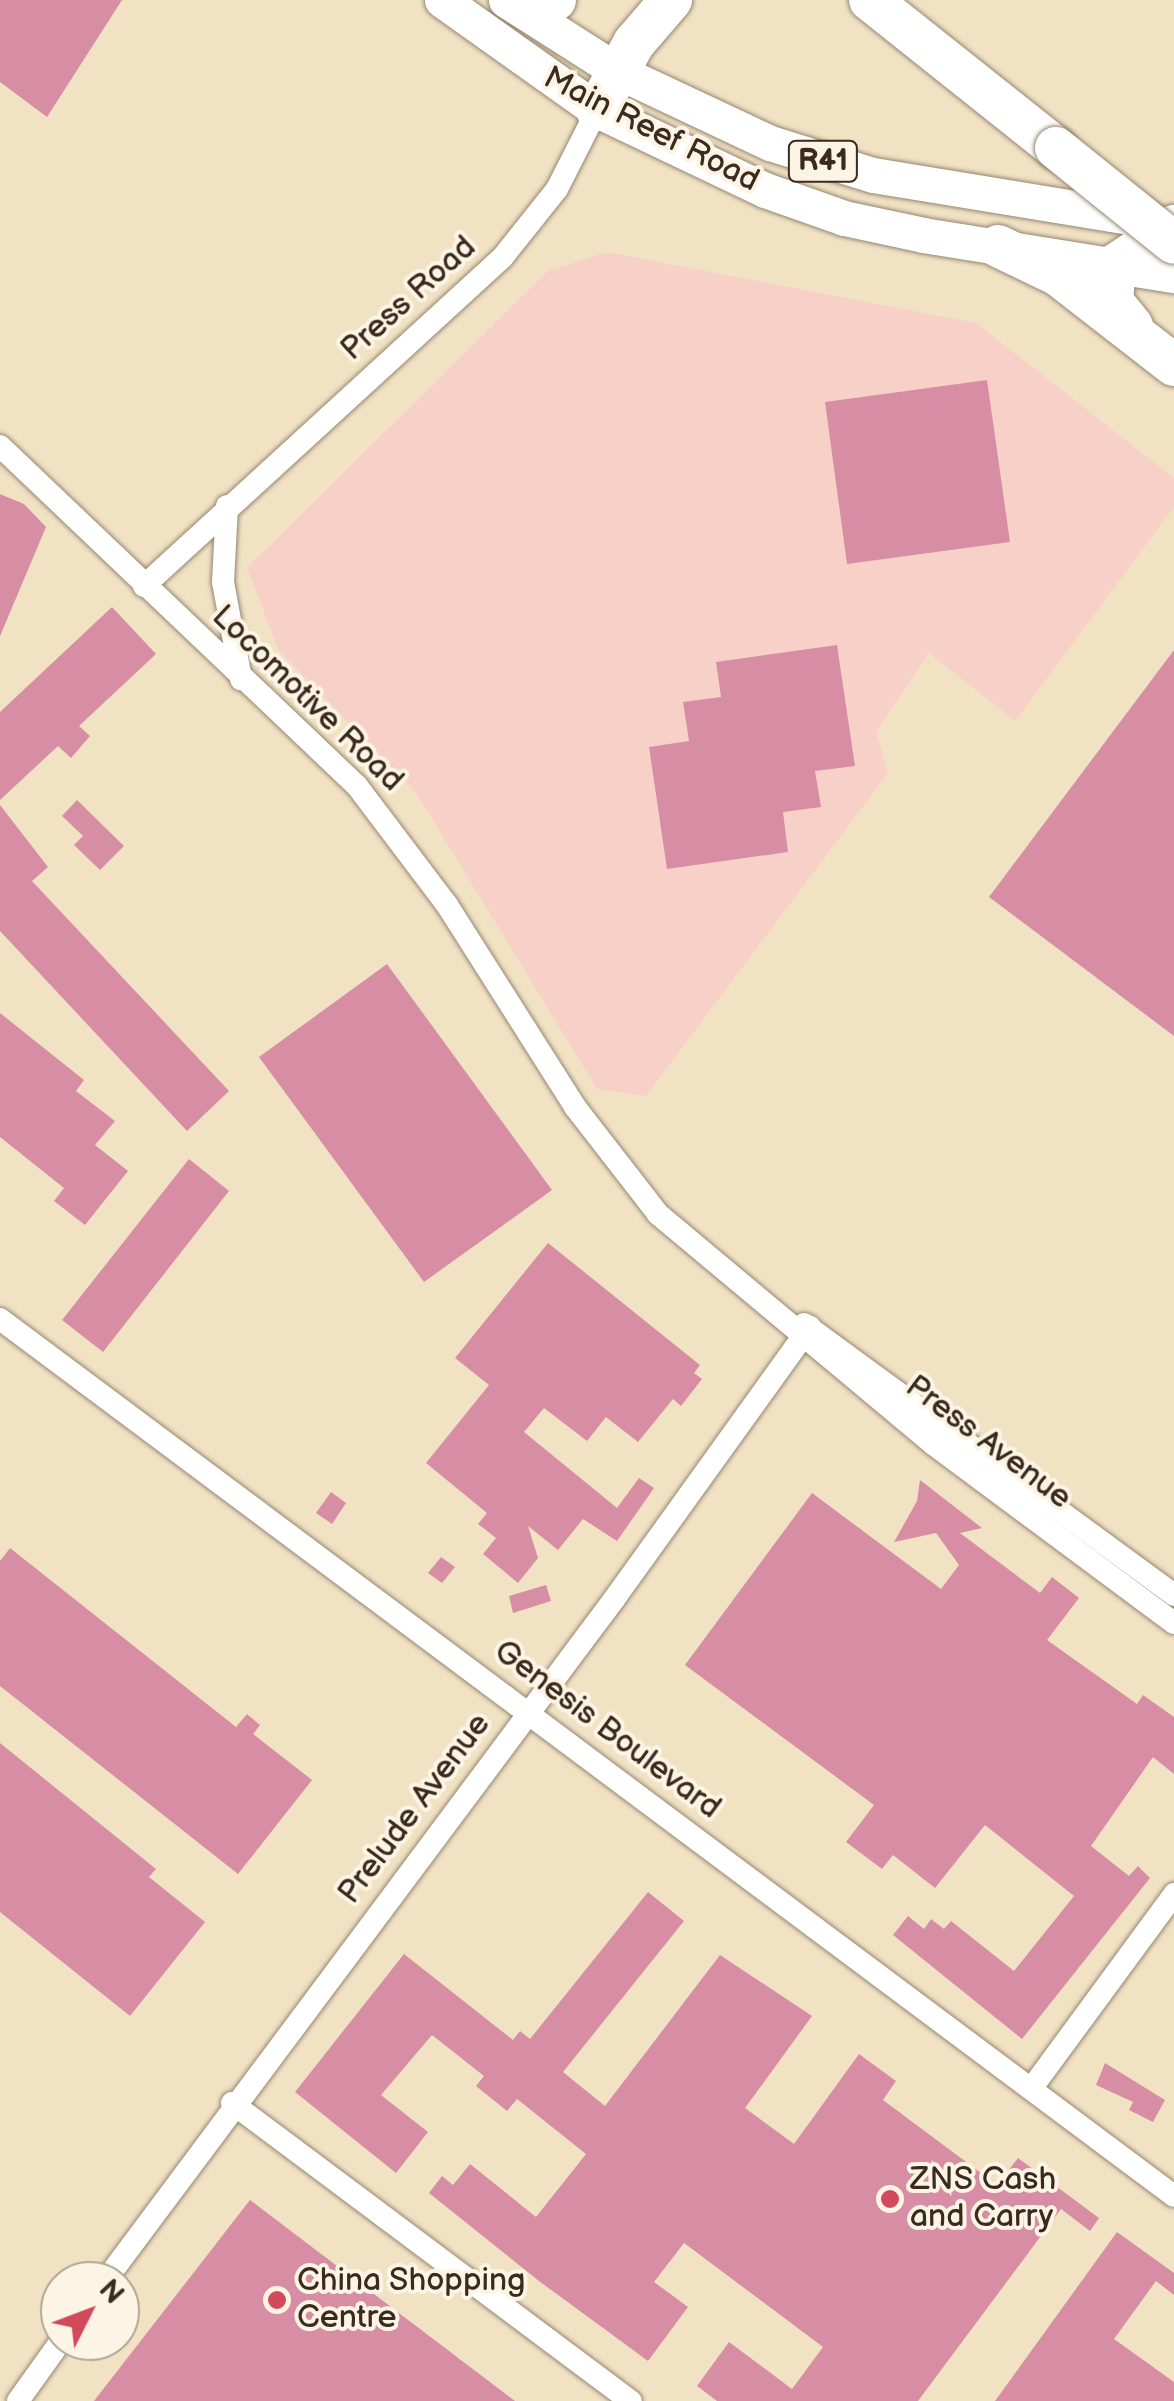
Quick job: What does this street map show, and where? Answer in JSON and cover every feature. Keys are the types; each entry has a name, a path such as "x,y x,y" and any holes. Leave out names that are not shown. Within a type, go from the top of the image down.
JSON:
{"highway":[{"path":"536,0 555,0"},
{"path":"597,110 646,25 671,0"},
{"path":"870,0 1174,243"},
{"path":"1165,358 1112,301 1115,265 1174,225"},
{"path":"998,246 1058,275 1165,358"}],"main road":[{"name":"Main Reef Road","path":"442,0 597,110 765,190 844,218 1174,275"},
{"name":"Main Reef Road","path":"506,0 619,72 770,144 872,175 1174,225"}],"street":[{"name":"Press Road","path":"144,586 502,258 558,190 597,110"},
{"name":"Locomotive Road","path":"0,446 357,786 403,841 628,1181"},
{"path":"228,506 223,582 241,679"},
{"name":"Press Avenue","path":"628,1181 769,1307 940,1435 1174,1623"},
{"name":"Genesis Boulevard","path":"0,1319 1174,2196"},
{"name":"Prelude Avenue","path":"119,2261 232,2103 530,1712 805,1332"},
{"name":"Press Avenue","path":"940,1435 1174,1595"},
{"path":"1031,2089 1174,1894"},
{"path":"232,2103 631,2401"},
{"path":"18,2401 47,2361"}],"shaded area":[{"path":"607,252 976,323 1174,478 1174,507 1015,721 929,653 876,732 888,773 646,1096 597,1089 417,794 279,651 247,568 548,271"}],"building":[{"path":"0,0 122,0 47,117 0,82"},
{"path":"987,380 1010,542 847,564 825,402"},
{"path":"0,494 24,504 46,527 0,636"},
{"path":"112,607 156,654 79,726 90,736 71,758 58,746 0,800 0,712"},
{"path":"837,645 855,766 815,771 821,807 783,812 788,852 667,869 649,747 689,741 683,702 721,697 716,662"},
{"path":"1174,650 1174,1036 989,897"},
{"path":"77,800 124,846 100,870 74,845 83,836 62,816"},
{"path":"0,805 48,867 32,881 229,1091 187,1131 0,931"},
{"path":"387,964 552,1190 424,1282 259,1057"},
{"path":"0,1013 84,1080 76,1091 115,1121 95,1145 128,1171 85,1225 54,1201 64,1188 0,1137"},
{"path":"189,1159 229,1191 103,1352 62,1320"},
{"path":"548,1243 700,1365 694,1373 702,1379 681,1406 673,1399 638,1442 606,1417 587,1441 544,1408 524,1432 617,1508 639,1478 654,1488 617,1541 583,1519 558,1550 528,1526 538,1558 518,1583 483,1554 496,1538 478,1524 487,1513 426,1463 489,1385 455,1358"},
{"path":"920,1480 982,1528 960,1533 1040,1593 1052,1577 1079,1598 1047,1640 1137,1704 1143,1695 1174,1717 1174,1774 1153,1757 1091,1846 1129,1876 1138,1866 1150,1878 1022,2039 893,1935 908,1916 924,1929 931,1919 944,1929 951,1921 1014,1971 1074,1896 985,1825 935,1888 893,1855 882,1869 846,1842 874,1805 685,1665 812,1493 941,1589 959,1565 936,1533 894,1542 917,1501"},
{"path":"331,1492 346,1503 332,1524 316,1513"},
{"path":"10,1548 236,1727 247,1714 260,1725 253,1734 312,1780 238,1874 0,1686 0,1561"},
{"path":"441,1557 455,1567 442,1583 428,1573"},
{"path":"546,1585 551,1601 513,1613 509,1596"},
{"path":"0,1743 156,1869 149,1877 205,1922 130,2016 0,1912"},
{"path":"648,1892 684,1921 563,2072 605,2106 720,1955 812,2016 745,2108 794,2144 859,2054 896,2081 883,2100 997,2185 1018,2158 1099,2218 1090,2231 1061,2209 918,2401 717,2401 697,2386 729,2342 792,2389 823,2347 684,2243 654,2282 688,2307 648,2361 539,2281 429,2193 442,2176 453,2185 470,2164 536,2217 586,2154 517,2099 507,2111 476,2086 484,2076 432,2035 381,2095 428,2132 396,2173 295,2092 404,1954 513,2040 520,2031 530,2039"},
{"path":"1105,2063 1165,2100 1153,2122 1129,2110 1133,2102 1096,2085"},
{"name":"China Shopping Centre","path":"250,2200 515,2401 94,2401 125,2361 140,2361 140,2342"},
{"path":"1117,2232 1174,2273 1174,2295 1156,2281 1114,2339 1174,2382 1174,2401 995,2401"}],"place":[{"name":"ZNS Cash and Carry","path":"890,2199"},
{"name":"China Shopping Centre","path":"277,2300"}]}
